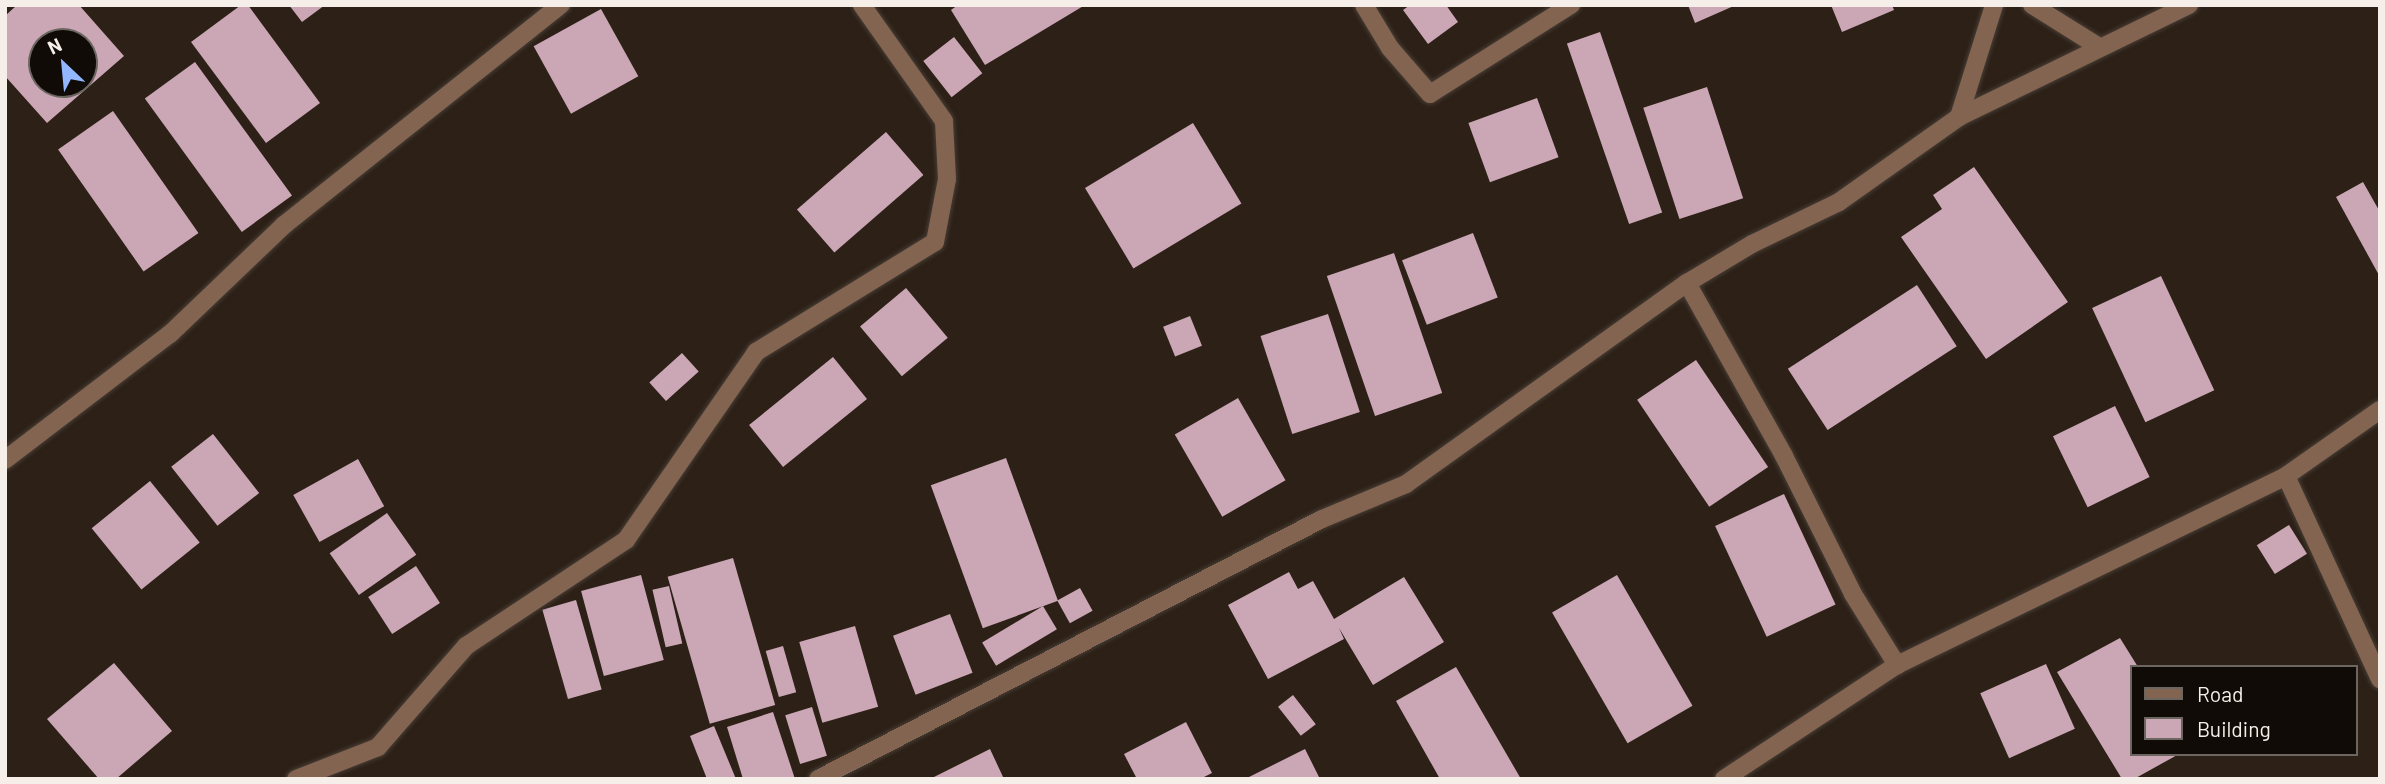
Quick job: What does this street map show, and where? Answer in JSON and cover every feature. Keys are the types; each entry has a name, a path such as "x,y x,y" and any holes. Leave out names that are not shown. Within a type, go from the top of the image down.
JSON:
{"street":[{"path":"5,460 170,334 284,225 561,5"},
{"path":"296,779 378,747 466,646 626,540 756,352 934,242 947,179 944,121 862,5"},
{"path":"1364,5 1390,48 1430,94 1571,5"},
{"path":"1959,117 1994,5"},
{"path":"2032,5 2099,47"},
{"path":"818,779 1322,519 1406,484 1687,283 1752,244 1839,202 1959,117 2189,5"},
{"path":"1687,283 1784,456 1853,594 1897,665"},
{"path":"1724,779 1897,665 2286,476 2380,410"},
{"path":"2286,476 2380,679"}],"building":[{"path":"17,5 79,5 124,56 98,79 98,28 28,28 28,98 76,98 47,123 5,76 5,16"},
{"path":"241,5 248,5 320,103 266,143 191,42"},
{"path":"289,5 325,5 302,22"},
{"path":"958,5 1085,5 985,65 951,10"},
{"path":"1410,5 1446,5 1458,22 1428,44 1403,10"},
{"path":"1688,5 1736,5 1695,23"},
{"path":"1831,5 1892,5 1894,10 1842,32"},
{"path":"601,9 638,76 571,114 534,46"},
{"path":"1600,32 1662,213 1629,224 1567,43"},
{"path":"954,37 982,73 952,97 923,61"},
{"path":"195,62 292,195 242,232 145,98"},
{"path":"1707,87 1743,198 1679,219 1643,108"},
{"path":"1537,98 1559,157 1490,182 1468,123"},
{"path":"113,111 198,233 144,271 58,149"},
{"path":"1193,123 1241,204 1133,268 1085,188"},
{"path":"886,132 923,175 834,252 797,209"},
{"path":"1974,167 2068,302 1986,359 1901,237 1942,209 1933,195"},
{"path":"2363,182 2380,212 2380,277 2336,197"},
{"path":"1473,233 1498,297 1427,325 1402,260"},
{"path":"1394,253 1442,393 1375,416 1327,276"},
{"path":"2161,276 2214,390 2145,422 2092,308"},
{"path":"1917,285 1957,346 1828,430 1788,369"},
{"path":"906,288 948,338 902,376 860,327"},
{"path":"1328,314 1360,412 1292,434 1260,336"},
{"path":"1190,316 1202,346 1175,357 1163,327"},
{"path":"682,353 699,372 666,401 649,382"},
{"path":"833,357 867,399 783,467 749,425"},
{"path":"1696,360 1768,467 1709,507 1637,400"},
{"path":"1238,398 1286,480 1222,517 1175,434"},
{"path":"2115,406 2150,477 2088,507 2053,436"},
{"path":"213,434 259,493 217,526 171,467"},
{"path":"1006,458 1058,601 983,628 931,485"},
{"path":"358,459 384,506 319,542 293,495"},
{"path":"150,481 200,542 141,590 92,528"},
{"path":"1784,494 1836,605 1767,637 1715,526"},
{"path":"387,513 416,555 359,595 330,553"},
{"path":"2289,525 2307,554 2275,574 2257,545"},
{"path":"733,558 775,705 710,724 668,577"},
{"path":"416,566 440,603 392,634 368,597"},
{"path":"1289,572 1298,589 1313,581 1334,619 1404,577 1444,642 1373,685 1339,628 1344,639 1268,679 1228,605"},
{"path":"641,575 664,660 604,676 581,591"},
{"path":"1617,575 1692,706 1628,743 1552,612"},
{"path":"669,586 682,643 666,647 652,590"},
{"path":"1080,588 1093,611 1070,623 1057,601"},
{"path":"576,600 602,689 568,699 542,610"},
{"path":"1043,606 1057,629 996,666 982,643"},
{"path":"950,614 973,673 916,695 893,636"},
{"path":"855,626 878,707 822,723 799,642"},
{"path":"2120,638 2137,665 2130,665 2130,756 2175,756 2134,779 2122,779 2057,672"},
{"path":"783,646 796,692 779,697 766,651"},
{"path":"114,663 172,731 116,779 99,779 47,719"},
{"path":"2046,664 2075,729 2009,758 1980,693"},
{"path":"1456,667 1521,779 1440,779 1396,701"},
{"path":"1293,695 1316,724 1301,736 1278,707"},
{"path":"812,707 827,756 800,764 785,715"},
{"path":"773,712 795,779 743,779 727,727"},
{"path":"1186,722 1212,773 1200,779 1137,779 1124,754"},
{"path":"714,726 736,779 707,779 690,736"},
{"path":"990,749 1004,779 930,779"},
{"path":"1305,749 1320,779 1245,779"}]}
